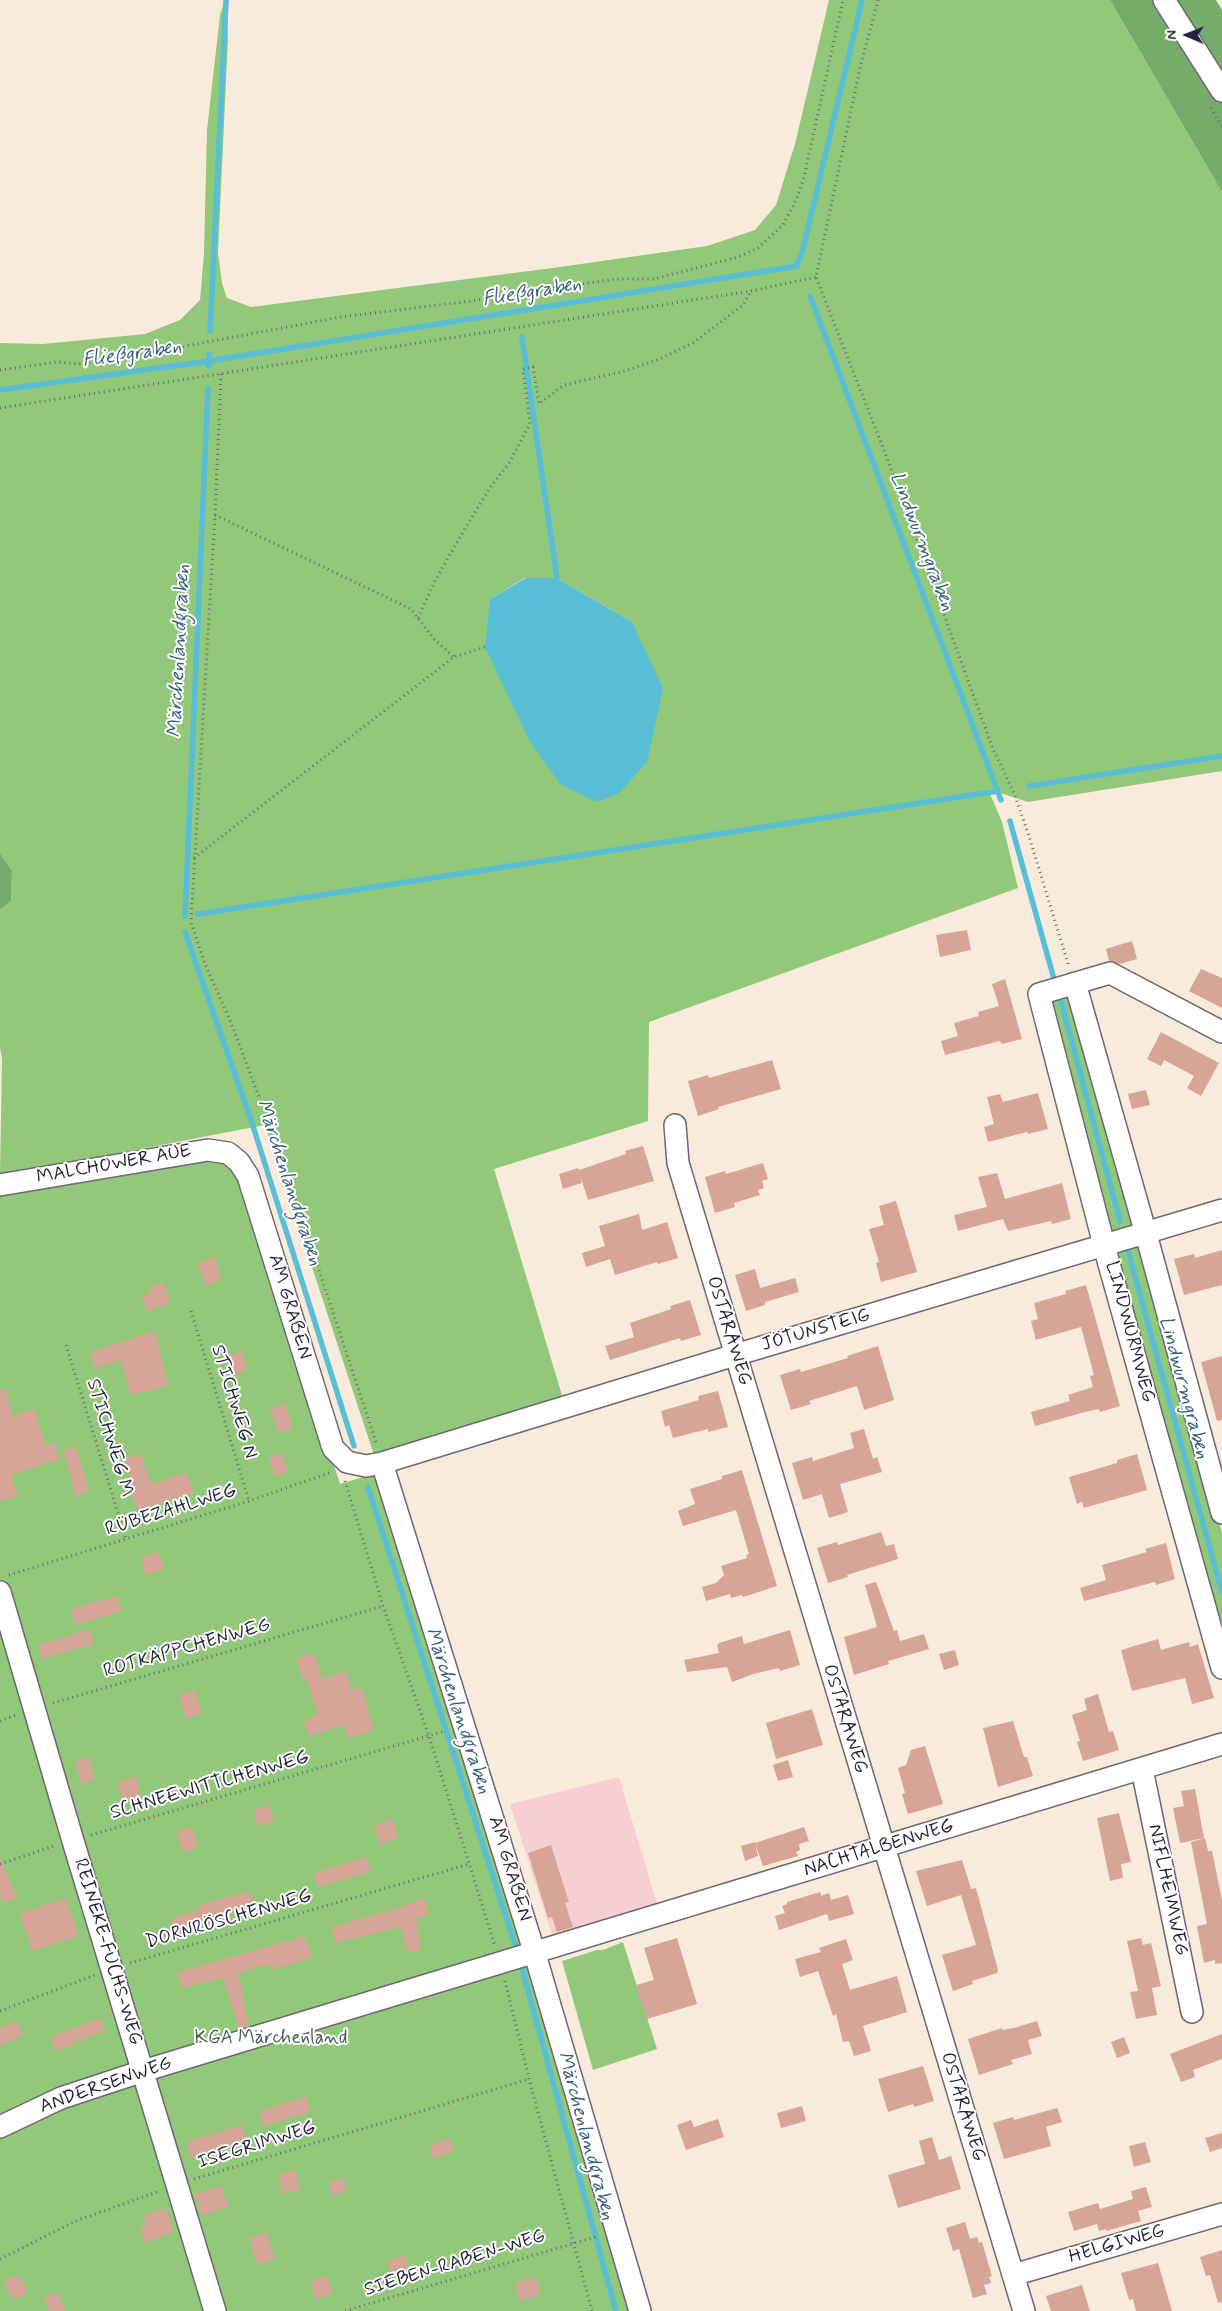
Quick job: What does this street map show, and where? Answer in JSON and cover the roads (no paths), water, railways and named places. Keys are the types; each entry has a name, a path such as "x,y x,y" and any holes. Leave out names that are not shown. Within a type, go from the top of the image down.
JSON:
{"street":[{"path":"1164,0 1222,92"},
{"path":"1222,1032 1110,973 1074,983 1146,1234 1222,1513"},
{"name":"LINDWURMWEG","path":"1074,983 1039,994 1106,1245 1109,1264 1222,1668"},
{"name":"OSTARAWEG","path":"676,1125 678,1163 1024,2311"},
{"name":"MALCHOWER AUE","path":"0,1185 208,1150 228,1153"},
{"name":"AM GRABEN","path":"228,1153 240,1162 248,1176 333,1448 347,1462 366,1466 382,1463 534,1951 640,2311"},
{"name":"JÖTUNSTEIG","path":"382,1463 735,1355 1222,1210"},
{"name":"REINEKE-FUCHS-WEG","path":"0,1592 72,1841 178,2184 215,2311"},
{"name":"NACHTALBENWEG","path":"500,1962 883,1848 1222,1744"},
{"name":"NIFLHEIMWEG","path":"1142,1769 1192,2012"},
{"name":"ANDERSENWEG","path":"0,2127 61,2098 500,1962"},
{"name":"HELGIWEG","path":"1013,2275 1222,2214"}],"water":[{"path":"526,578 557,578 632,622 663,688 647,762 619,793 596,802 560,784 529,740 485,647 490,599"}],"waterway":[{"name":"Fließgraben","path":"797,266 803,249 862,0"},
{"path":"210,331 226,1"},
{"name":"Fließgraben","path":"0,390 209,361 797,266"},
{"name":"Lindwurmgraben","path":"810,296 1001,800"},
{"path":"522,337 557,578"},
{"name":"Fließgraben","path":"209,354 209,366"},
{"name":"Märchenlandgraben","path":"185,916 208,388"},
{"path":"1029,786 1222,756"},
{"path":"198,914 998,791"},
{"name":"Lindwurmgraben","path":"1010,821 1054,979"},
{"name":"Märchenlandgraben","path":"185,932 252,1123 354,1446"},
{"name":"Lindwurmgraben","path":"1060,998 1120,1221"},
{"name":"Lindwurmgraben","path":"1128,1251 1222,1592"},
{"name":"Märchenlandgraben","path":"368,1487 515,1945"},
{"name":"Märchenlandgraben","path":"522,1969 616,2311"}],"park label":[{"name":"KGA Märchenland","path":"271,2039"}]}
